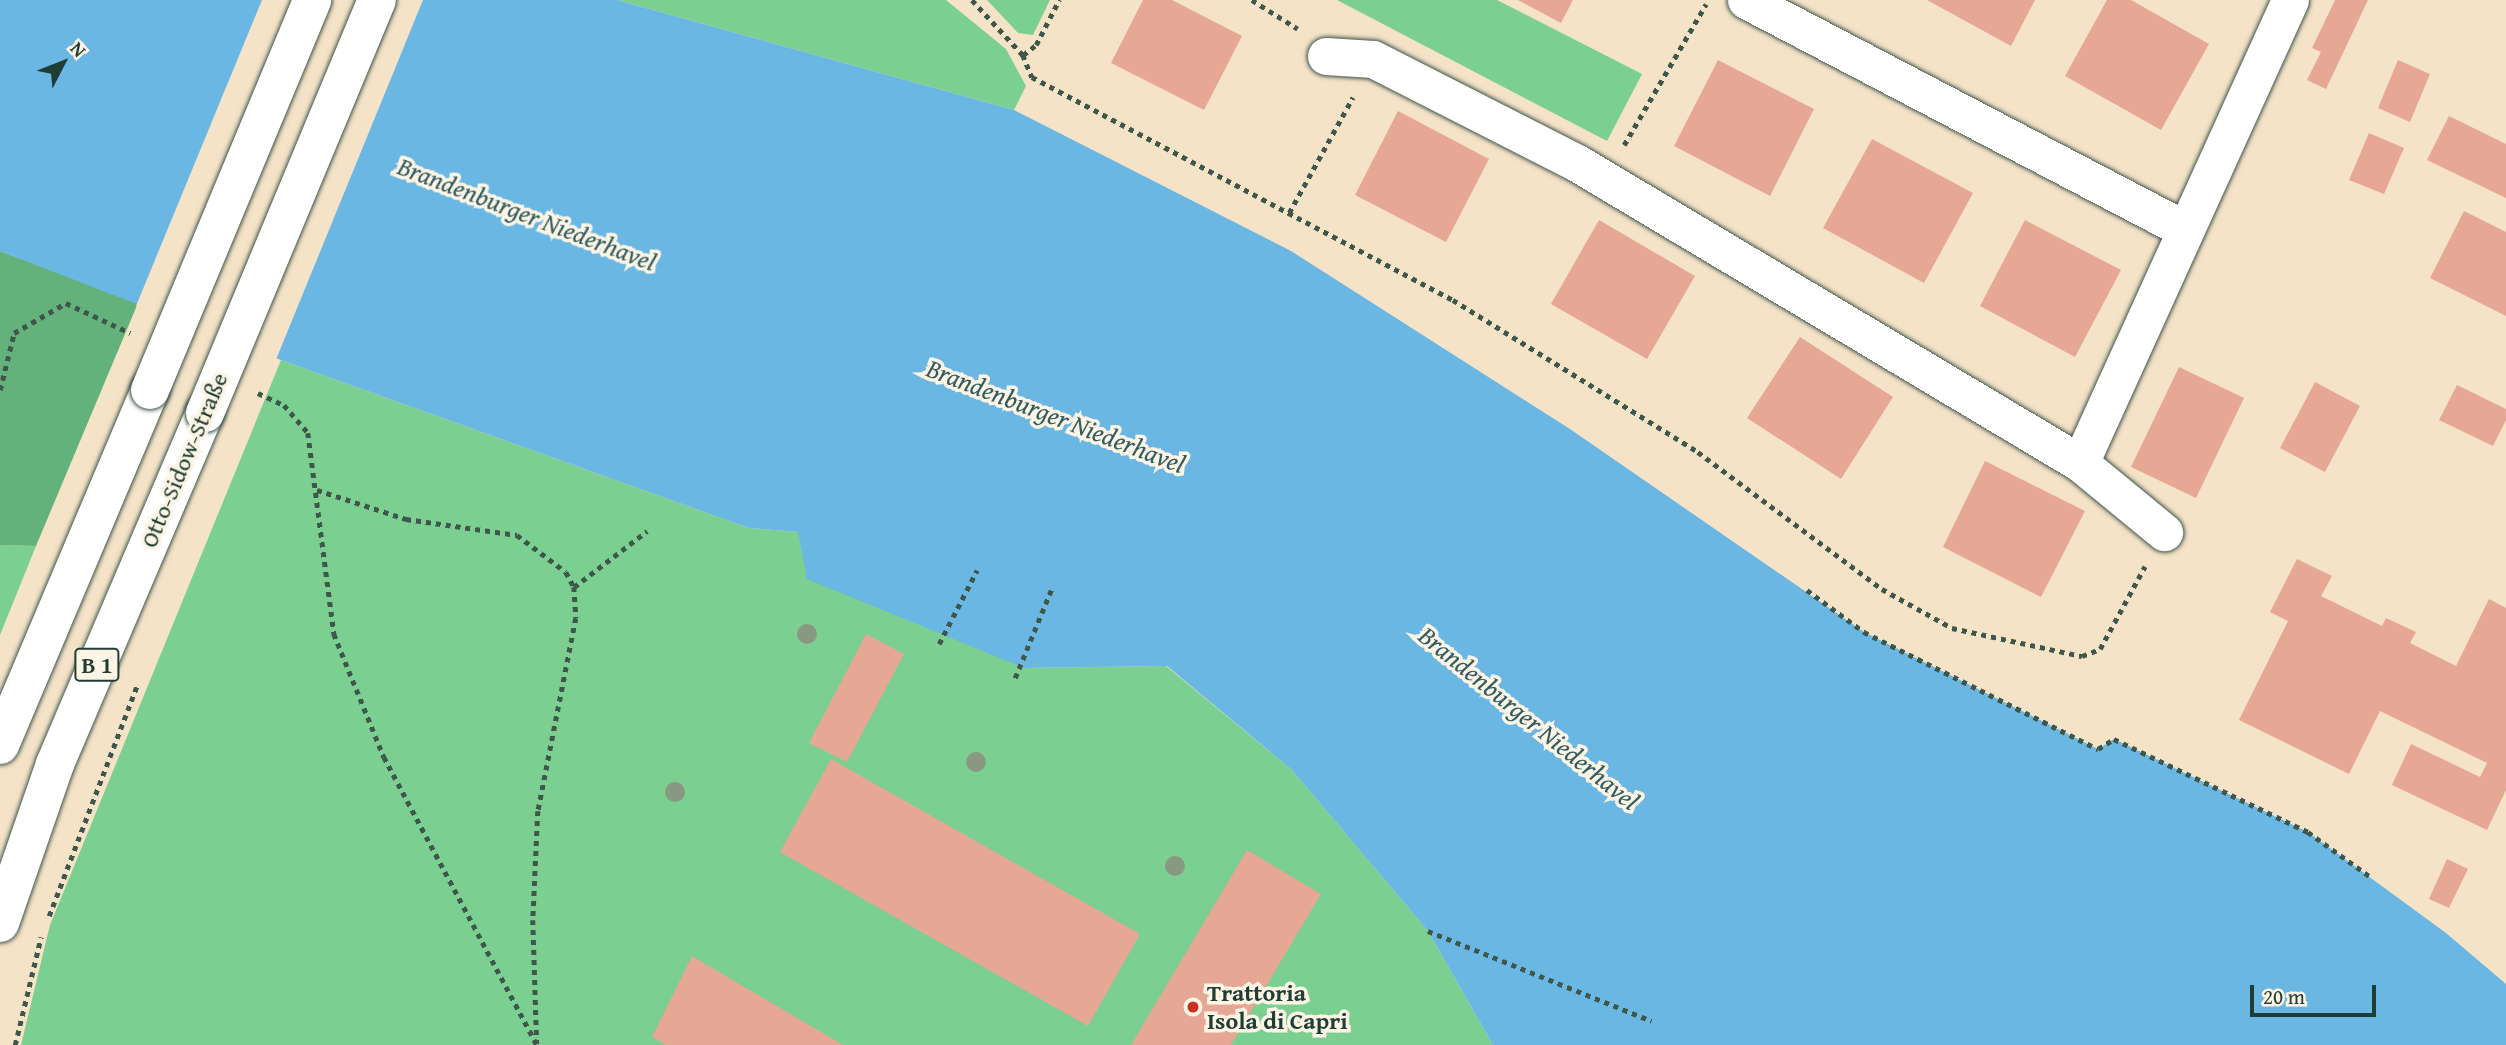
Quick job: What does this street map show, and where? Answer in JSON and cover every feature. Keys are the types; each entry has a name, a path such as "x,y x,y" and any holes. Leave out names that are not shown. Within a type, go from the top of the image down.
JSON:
{"main road":[{"name":"B 1","path":"0,745 312,0"},
{"name":"Otto-Sidow-Straße","path":"0,923 55,764 377,0"}],"street":[{"path":"1746,0 2186,230"},
{"path":"2080,463 2186,230 2284,2"},
{"path":"1326,56 1373,59 1605,180 2080,463 2164,532"}],"path":[{"path":"972,0 1023,55 1032,77 1453,300 1698,452 1882,589 1952,628 2082,656 2100,649 2164,532"},
{"path":"1023,55 1037,45 1059,0"},
{"path":"1252,0 1291,21 1326,56"},
{"path":"1605,180 1708,0"},
{"path":"1289,214 1373,59"},
{"path":"0,390 14,333 66,303 138,337"},
{"path":"248,388 284,405 308,433 334,634 384,757 537,1045 533,920 538,811 576,618 574,587 566,572 517,535 406,519 317,489"},
{"path":"574,587 648,531"},
{"path":"939,644 977,569"},
{"path":"1015,678 1052,588"},
{"path":"1807,590 1864,632 2098,749 2114,739 2308,832 2372,878"},
{"path":"15,1045 40,941 141,674"},
{"path":"1428,931 1651,1021"}],"green space":[{"path":"617,0 946,0 1006,49 1026,86 1014,110"},
{"path":"987,0 1050,0 1033,35 1018,33"},
{"path":"1337,0 1497,0 1642,74 1607,141"},
{"path":"0,251 138,303 36,546 0,545"},
{"path":"281,360 749,528 798,532 1024,668 1166,666 1292,770 1428,931 1493,1045 21,1045 50,925"},
{"path":"0,545 36,546 0,635"}],"water":[{"name":"Brandenburger Niederhavel","path":"0,0 617,0 1014,110 1291,251 1570,429 1864,632 2098,749 2114,739 2308,832 2446,933 2506,984 2506,1045 1493,1045 1428,931 1292,770 1167,666 1024,668 807,579 798,532 749,528 281,360 0,251"}],"pier":[{"path":"262,0 423,0 275,362 136,306"}],"building":[{"path":"1143,0 1172,0 1242,36 1204,110 1111,63"},
{"path":"1518,0 1573,0 1561,23"},
{"path":"1927,0 2035,0 2011,46"},
{"path":"2107,0 2131,0 2209,44 2161,130 2065,76"},
{"path":"2335,0 2368,0 2326,89 2307,80 2321,52 2312,48"},
{"path":"1718,60 1814,109 1770,196 1674,146"},
{"path":"2398,60 2430,74 2410,122 2378,108"},
{"path":"1398,111 1489,159 1446,242 1355,195"},
{"path":"2449,116 2506,144 2506,198 2427,160"},
{"path":"2369,133 2404,148 2384,194 2349,180"},
{"path":"1872,139 1973,193 1924,283 1823,228"},
{"path":"2464,211 2506,232 2506,316 2430,278"},
{"path":"1599,220 1695,276 1647,359 1551,304"},
{"path":"2025,220 2121,270 2075,357 1980,306"},
{"path":"1800,337 1893,397 1841,479 1747,418"},
{"path":"2179,367 2244,398 2196,498 2131,467"},
{"path":"2315,382 2360,406 2325,472 2280,448"},
{"path":"2457,385 2506,409 2506,420 2493,446 2439,420"},
{"path":"1985,461 2085,511 2041,597 1943,547"},
{"path":"2297,559 2332,576 2321,596 2382,626 2386,618 2416,632 2410,643 2456,666 2489,599 2506,608 2506,790 2487,830 2392,785 2411,744 2480,777 2487,763 2380,711 2349,774 2239,720 2288,621 2270,612"},
{"path":"866,634 904,654 847,762 809,743"},
{"path":"831,759 1140,934 1088,1026 780,852"},
{"path":"1247,850 1321,894 1231,1045 1131,1045"},
{"path":"2447,859 2468,869 2449,908 2429,899"},
{"path":"692,956 843,1045 666,1045 652,1037"}],"place":[{"name":"Trattoria Isola di Capri","path":"1193,1007"}]}
